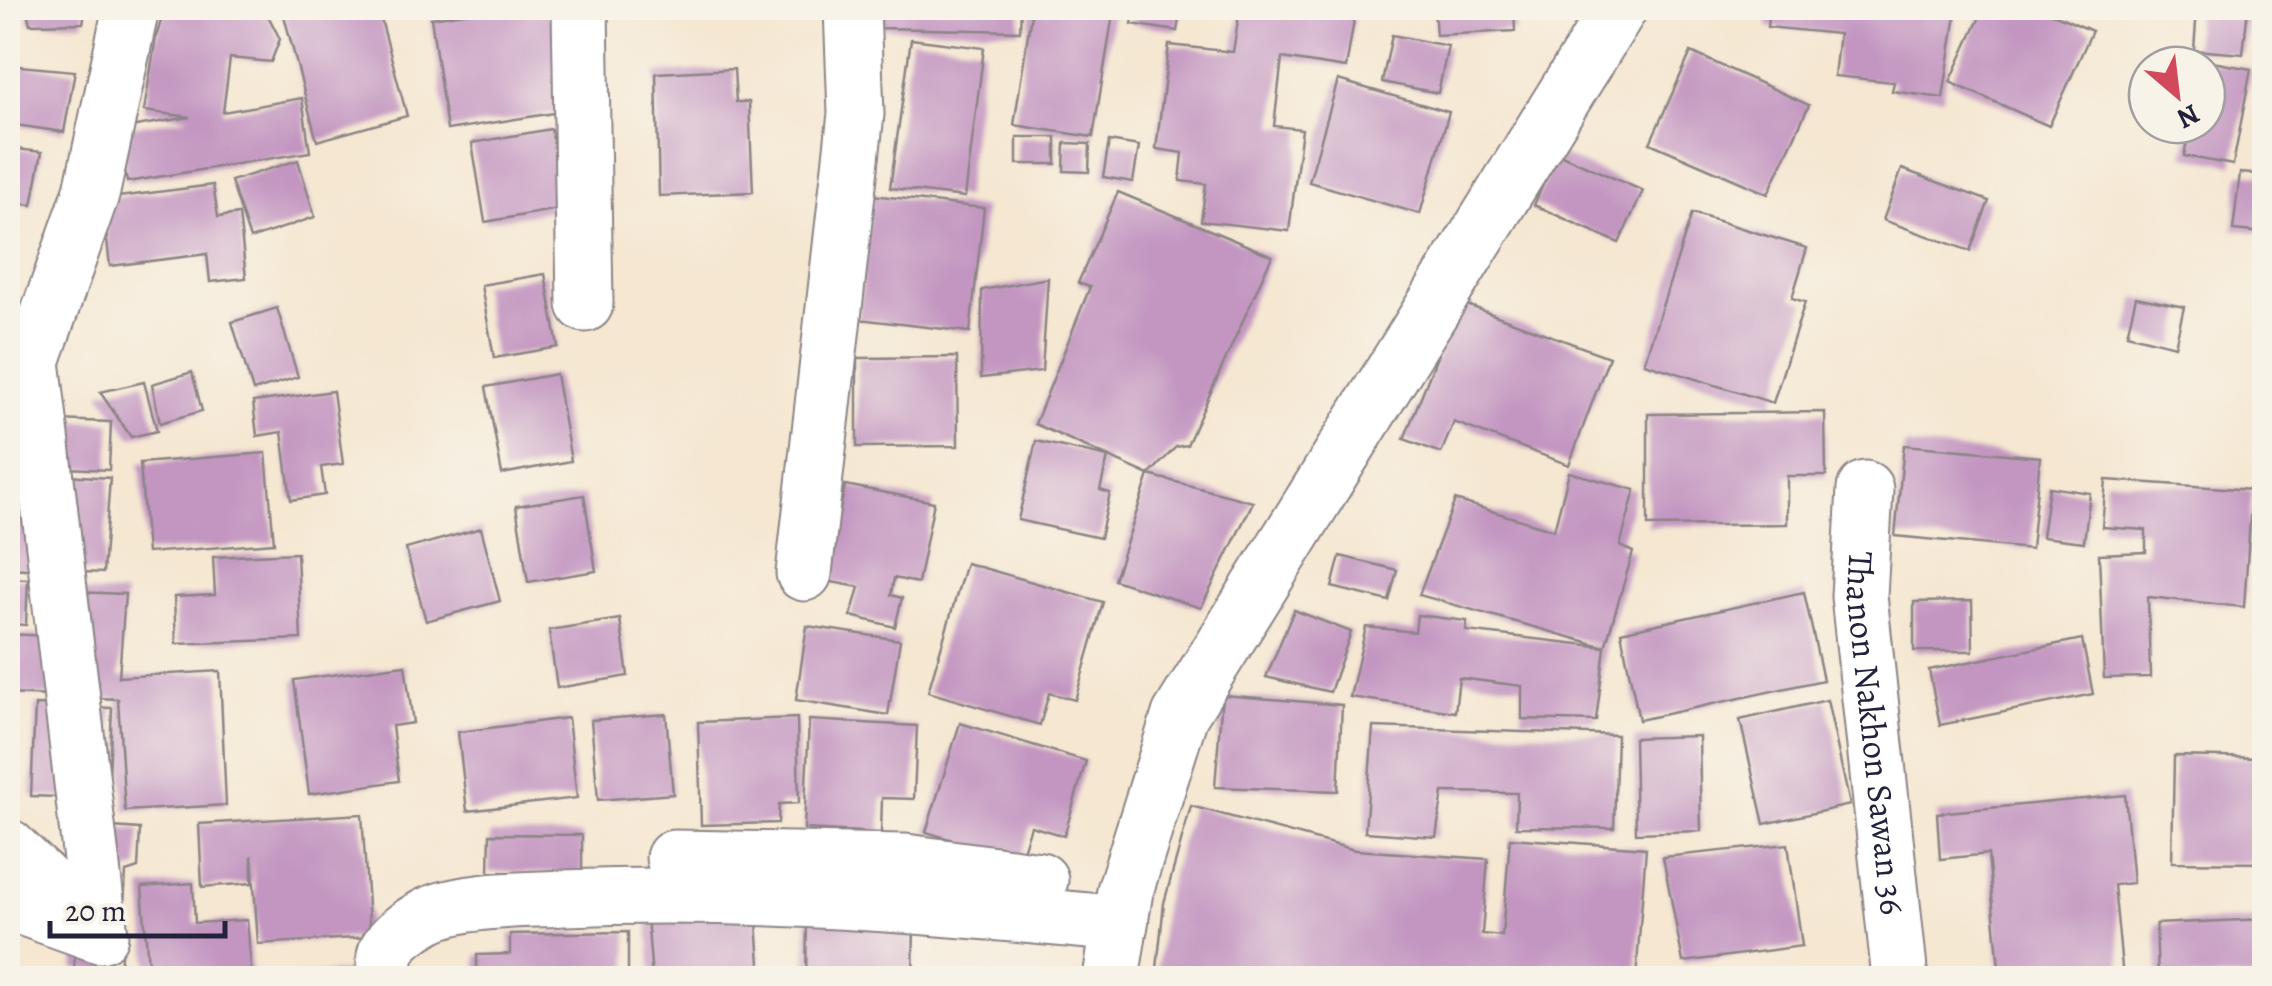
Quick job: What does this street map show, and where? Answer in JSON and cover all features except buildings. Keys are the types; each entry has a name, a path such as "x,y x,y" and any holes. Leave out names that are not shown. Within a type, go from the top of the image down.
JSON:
{"street":[{"path":"100,934 32,360 92,190 130,8"},
{"path":"580,8 585,304"},
{"path":"804,573 856,114 852,8"},
{"path":"1110,978 1122,907 1180,715 1619,8"},
{"name":"Thanon Nakhon Sawan 36","path":"1865,489 1859,596 1900,978"},
{"path":"8,847 100,934"},
{"path":"674,858 905,862 1122,907"},
{"path":"386,978 385,954 413,926 431,914 491,902 636,895 1122,907"},
{"path":"8,902 100,934"}]}
